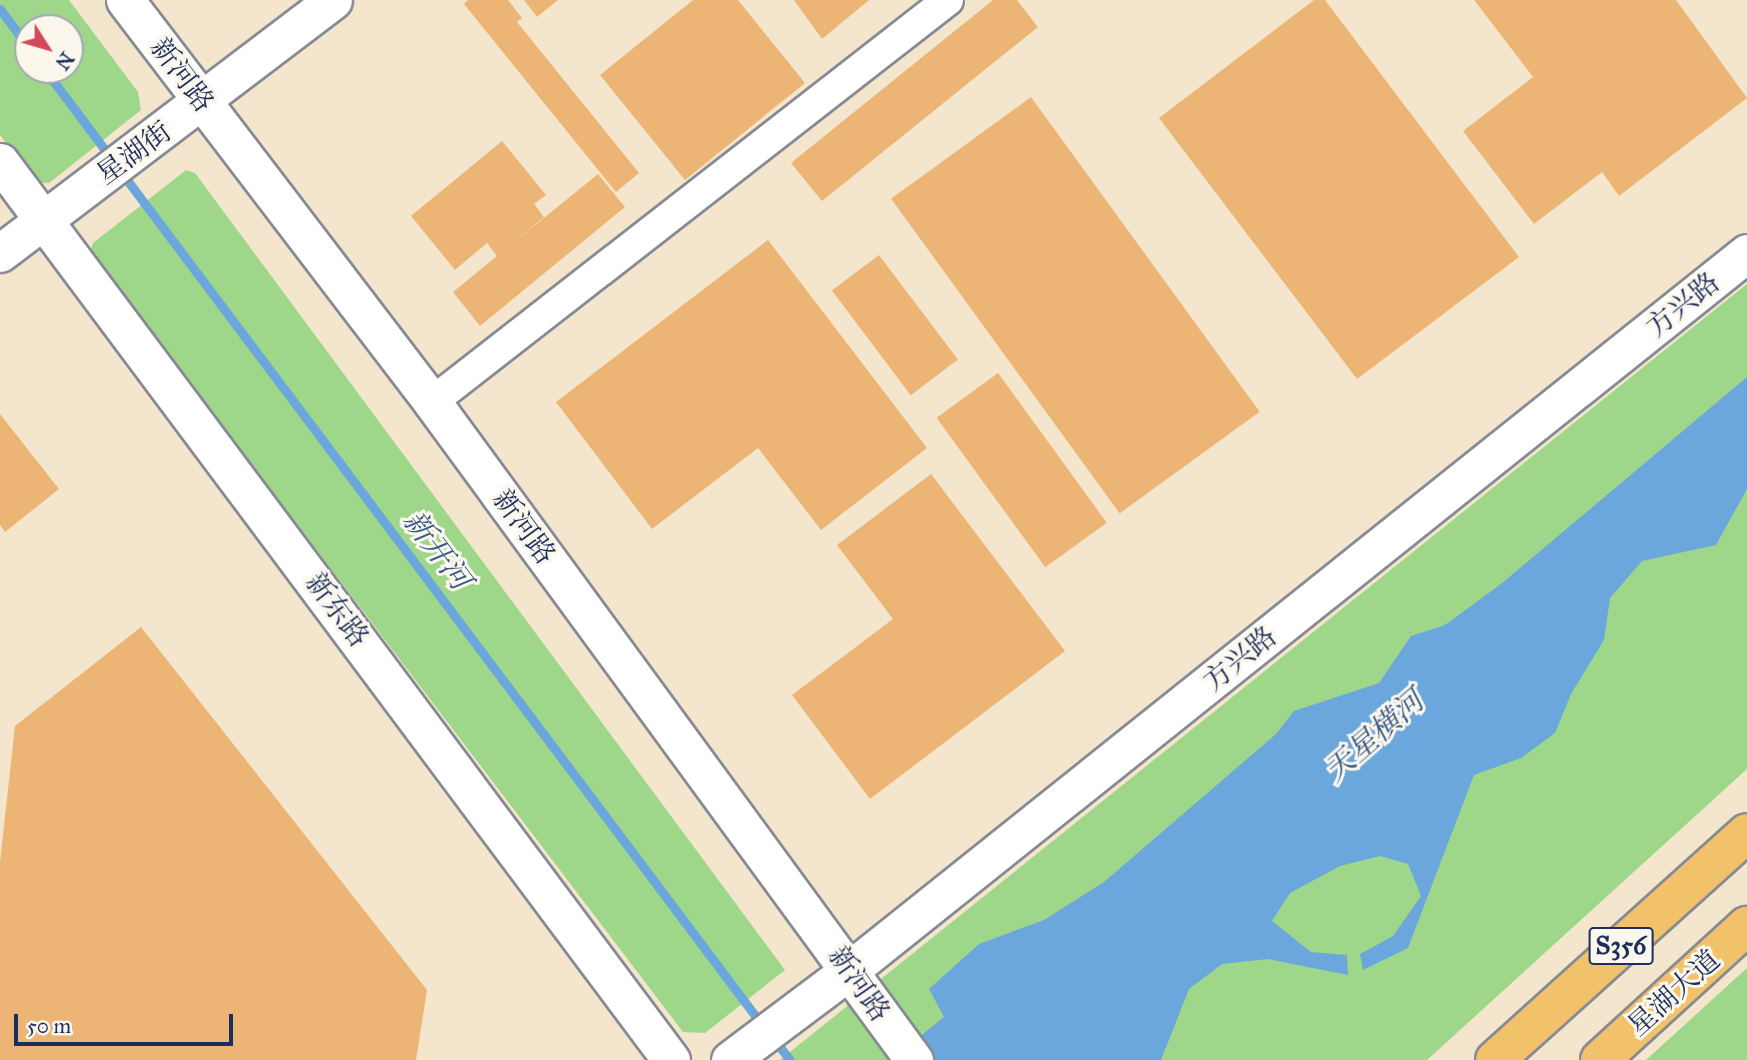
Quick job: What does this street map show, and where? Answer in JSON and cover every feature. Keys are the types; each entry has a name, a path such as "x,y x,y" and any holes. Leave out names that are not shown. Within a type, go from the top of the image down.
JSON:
{"main road":[{"name":"S356","path":"1495,1060 1747,832"},
{"name":"星湖大道","path":"1600,1060 1747,926"}],"street":[{"name":"新河路","path":"125,0 432,402 851,970 914,1060"},
{"name":"星湖街","path":"0,254 203,103 333,0"},
{"path":"432,402 948,0"},
{"name":"新东路","path":"0,162 671,1060"},
{"name":"方兴路","path":"733,1058 851,970 1747,253"}],"green space":[{"path":"0,0 69,0 80,14 14,14 14,84 84,84 84,20 138,92 141,110 49,183 35,182 0,135"},
{"path":"186,170 195,173 785,970 705,1033 683,1032 90,252 93,243"},
{"path":"1747,284 1747,769 1427,1060 780,1060"},
{"path":"1747,968 1747,1060 1646,1060"}],"water":[{"name":"天星横河","path":"1747,377 1747,489 1716,545 1642,561 1610,598 1604,640 1571,694 1555,733 1521,758 1474,775 1408,948 1363,970 1360,954 1393,936 1421,896 1408,864 1380,856 1340,866 1290,893 1272,921 1311,952 1347,955 1348,975 1268,959 1222,964 1189,989 1161,1060 891,1060 944,1017 929,989 979,944 1044,920 1104,882 1276,734 1294,711 1379,683 1411,636 1445,625 1501,584"}],"building":[{"path":"468,0 508,0 522,18 517,22 639,173 616,192 464,4"},
{"path":"524,0 558,0 537,17"},
{"path":"693,0 738,0 805,83 685,180 600,75"},
{"path":"794,0 869,0 822,39"},
{"path":"993,0 1017,0 1038,27 822,201 791,163"},
{"path":"1314,0 1325,0 1519,257 1357,379 1159,118"},
{"path":"1474,0 1676,0 1747,98 1619,196 1602,172 1534,224 1463,131 1533,77"},
{"path":"1031,97 1260,412 1120,513 891,199"},
{"path":"502,141 546,195 534,204 544,217 506,249 598,174 625,207 480,326 453,292 497,256 487,243 455,270 411,216"},
{"path":"768,240 927,448 821,530 758,448 652,529 556,402"},
{"path":"879,255 958,360 911,395 832,291"},
{"path":"998,373 1107,523 1045,567 937,418"},
{"path":"0,414 59,489 5,532 0,525"},
{"path":"931,474 1065,651 870,799 792,695 893,619 837,545"},
{"path":"141,627 427,990 416,1060 0,1060 0,862 15,726"}],"waterway":[{"name":"新开河","path":"0,9 14,28"},
{"name":"新开河","path":"56,84 111,158"},
{"name":"新开河","path":"121,172 763,1026"},
{"name":"新开河","path":"772,1037 790,1060"}]}
